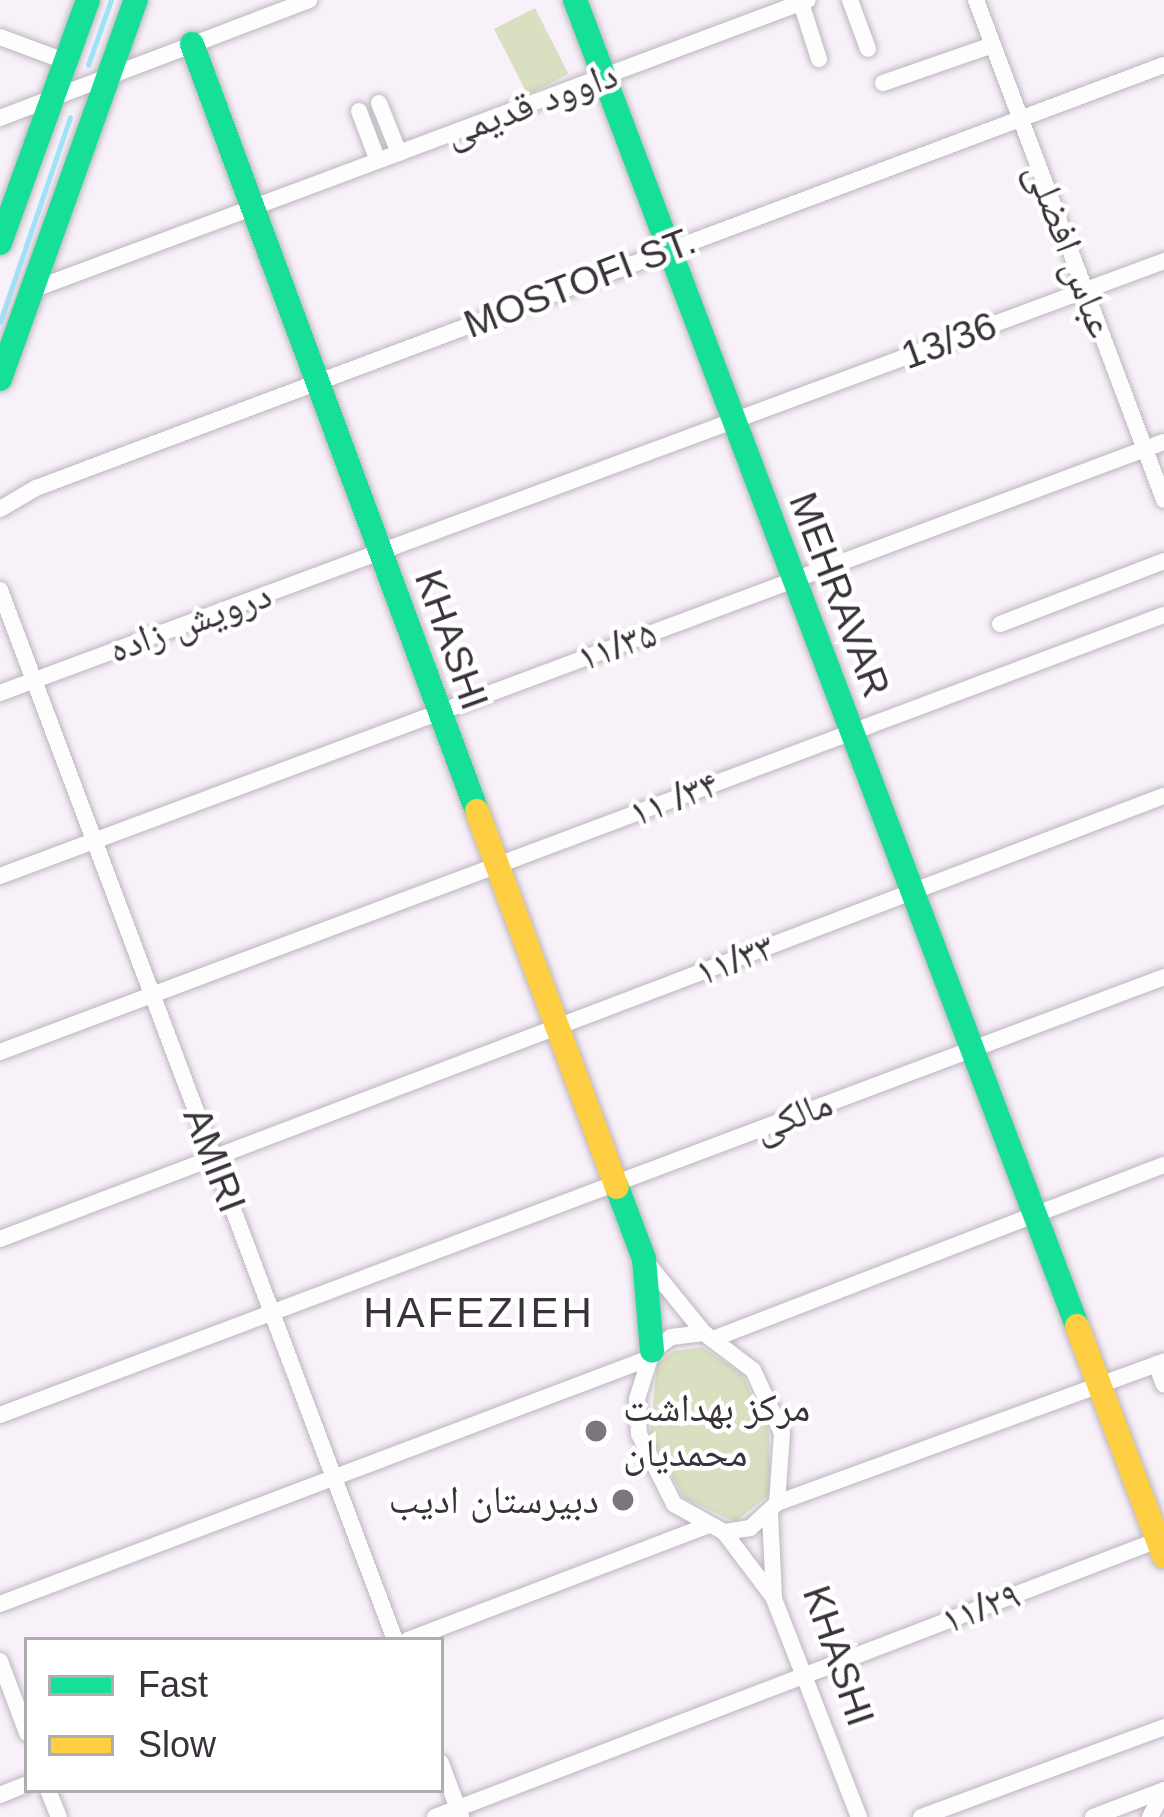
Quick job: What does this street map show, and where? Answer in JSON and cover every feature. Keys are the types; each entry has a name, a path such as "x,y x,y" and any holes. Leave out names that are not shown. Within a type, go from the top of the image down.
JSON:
{"street":[{"path":"0,240 88,0"},
{"path":"0,379 136,0"},
{"path":"0,118 309,0"},
{"name":"MEHRAVAR","path":"575,0 1161,1548"},
{"path":"850,0 868,49"},
{"name":"عباس افضلی","path":"976,0 1164,500"},
{"path":"804,1 819,59"},
{"name":"داوود قدیمی","path":"32,290 804,1"},
{"path":"0,37 64,61"},
{"name":"KHASHI","path":"193,44 644,1259 650,1355"},
{"path":"883,83 993,45"},
{"name":"MOSTOFI ST.","path":"0,509 36,488 1164,65"},
{"path":"379,103 399,153"},
{"path":"359,111 378,161"},
{"name":"13/36","path":"380,552 1164,261"},
{"name":"۱۱/۳۵","path":"0,876 1164,442"},
{"path":"0,496 36,488"},
{"name":"درویش زاده","path":"0,693 380,552"},
{"path":"1000,624 1164,562"},
{"name":"AMIRI","path":"0,590 393,1637"},
{"name":"۱۱ /۳۴","path":"0,1052 1164,615"},
{"name":"۱۱/۳۳","path":"0,1240 1164,796"},
{"name":"مالکی","path":"0,1415 1164,977"},
{"path":"0,1604 650,1355 671,1337 711,1335 1164,1165"},
{"name":"KHASHI","path":"644,1259 711,1335"},
{"path":"711,1335 753,1370 776,1414 784,1452 774,1508"},
{"path":"650,1355 637,1399 642,1448 667,1497 716,1529 774,1599"},
{"path":"415,1637 1160,1362 1164,1385"},
{"name":"KHASHI","path":"774,1508 774,1599 859,1817"},
{"name":"۱۱/۲۹","path":"436,1817 460,1813 803,1676 1161,1548"},
{"path":"0,1661 24,1725"},
{"path":"921,1817 1164,1726"},
{"path":"444,1771 460,1813"},
{"path":"1093,1817 1164,1790"},
{"path":"1150,1817 1164,1790"}],"green space":[{"path":"535,8 569,74 528,95 494,29"},
{"path":"702,1347 742,1374 769,1431 770,1494 735,1522 684,1498 650,1434 657,1365 673,1351"}],"waterway":[{"path":"88,65 111,0"},
{"path":"0,322 70,118"}],"traffic: fast":[{"path":"0,243 88,0"},
{"path":"0,379 136,0"},
{"path":"575,0 1077,1326"},
{"path":"192,44 477,811"},
{"path":"617,1187 644,1259 652,1351"}],"traffic: slow":[{"path":"477,811 617,1187"},
{"path":"1077,1326 1164,1556"}],"place":[{"name":"مرکز بهداشت محمدیان","path":"596,1431"},
{"name":"دبیرستان ادیب","path":"623,1500"}],"district":[{"name":"HAFEZIEH","path":"479,1313"}]}
